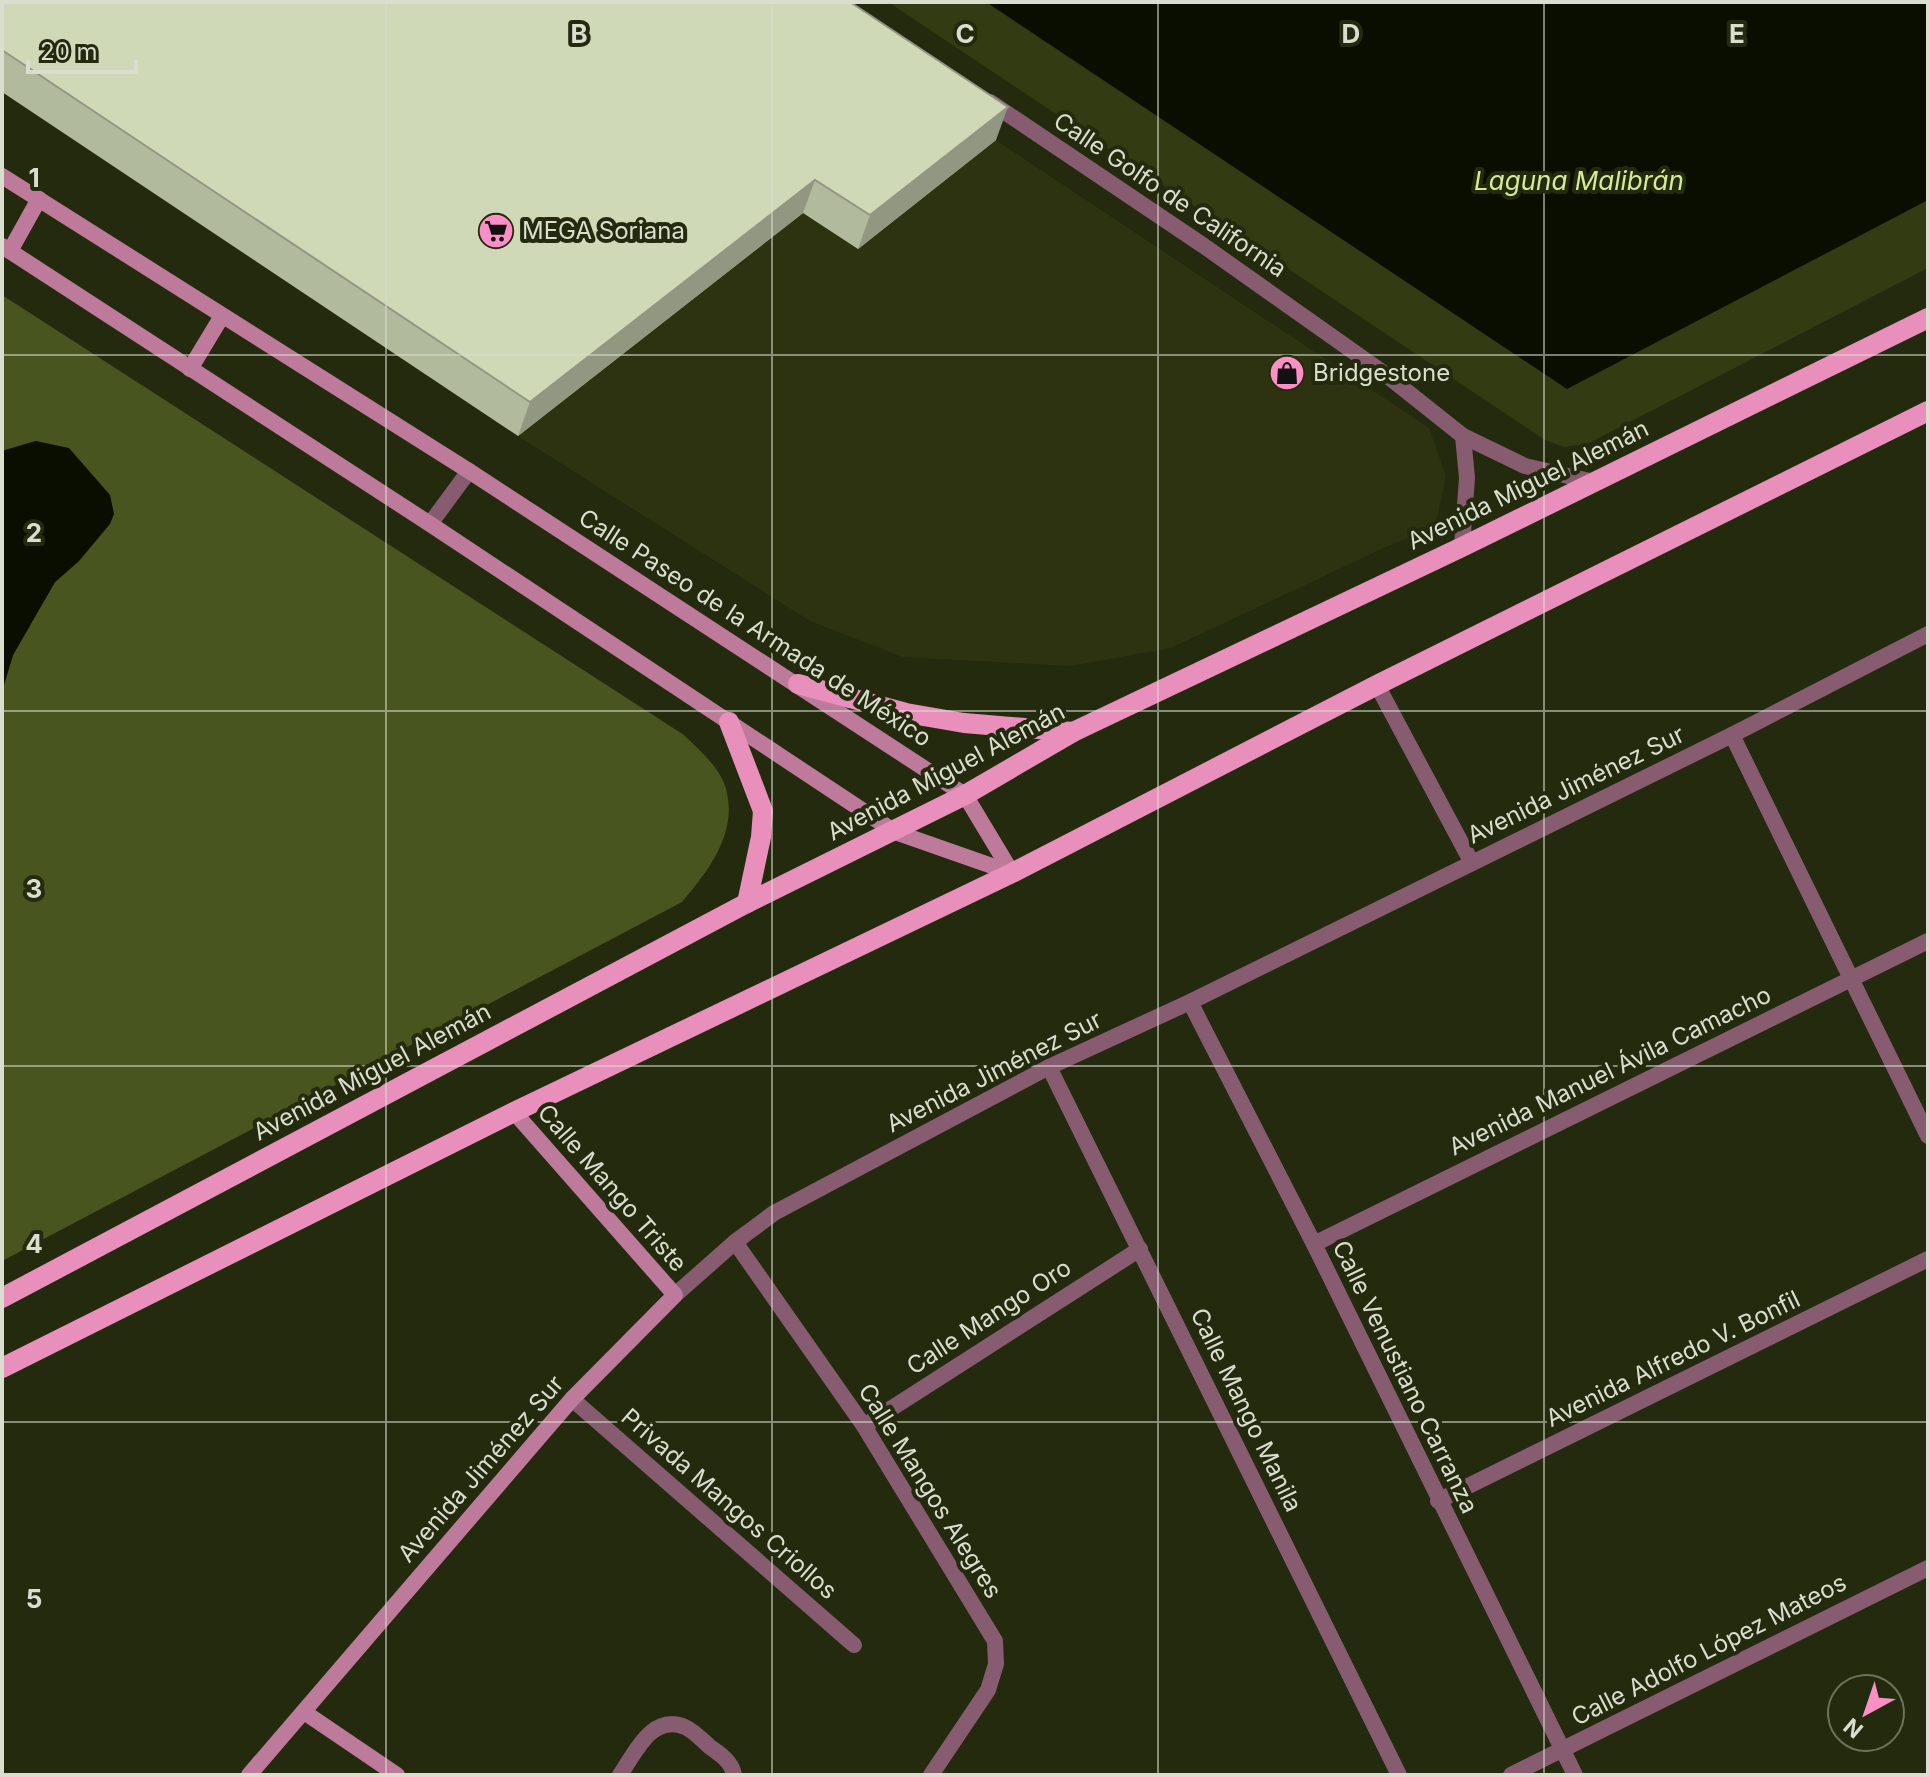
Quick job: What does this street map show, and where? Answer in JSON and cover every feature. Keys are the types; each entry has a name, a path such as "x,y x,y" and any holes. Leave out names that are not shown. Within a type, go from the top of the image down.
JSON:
{"main road":[{"name":"Calle Paseo de la Armada de México","path":"2,176 469,471 965,795 1012,873"},
{"path":"39,199 6,248 895,832 1012,873"},
{"path":"190,369 222,316"},
{"name":"Avenida Miguel Alemán","path":"2,1298 747,903 895,832 1073,732 1462,547 1928,318"},
{"path":"2,1368 514,1112 1012,873 1377,685 1928,411"},
{"path":"798,684 906,713 964,723 1073,732"},
{"path":"729,722 763,811 761,837 747,903"},
{"name":"Calle Mango Triste","path":"514,1112 675,1295"},
{"name":"Avenida Jiménez Sur","path":"249,1775 572,1399 675,1295"},
{"path":"304,1712 397,1775"}],"street":[{"name":"Calle Golfo de California","path":"972,89 1320,328 1385,374 1463,436 1525,466 1594,482"},
{"path":"1462,547 1467,478 1463,436"},
{"path":"430,524 469,471"},
{"name":"Avenida Jiménez Sur","path":"675,1295 735,1242 774,1213 1049,1067 1190,1002 1732,735 1928,634"},
{"path":"1377,685 1472,863"},
{"path":"1732,735 1928,1136"},
{"name":"Avenida Manuel Ávila Camacho","path":"1314,1244 1928,941"},
{"name":"Calle Venustiano Carranza","path":"1190,1002 1314,1244 1575,1775"},
{"name":"Calle Mango Manila","path":"1049,1067 1399,1775"},
{"name":"Calle Mangos Alegres","path":"735,1242 864,1426 995,1641 996,1664 988,1690 931,1775"},
{"name":"Calle Mango Oro","path":"864,1426 1140,1249"},
{"name":"Avenida Alfredo V. Bonfil","path":"1438,1501 1928,1259"},
{"name":"Privada Mangos Criollos","path":"572,1399 854,1645"},
{"name":"Calle Adolfo López Mateos","path":"1511,1775 1727,1665 1928,1568"},
{"path":"620,1775 643,1740 653,1730 668,1723 686,1728 723,1757 733,1768 734,1775"}],"shaded area":[{"path":"2,2 788,2 1429,428 1446,476 1435,527 1171,648 1070,666 903,657 810,621 518,436 2,92"},
{"name":"Laguna Malibrán","path":"888,2 1928,2 1928,268 1587,444 1564,447 1545,440"},
{"path":"2,295 684,735 719,773 729,805 728,821 719,850 682,902 2,1261 2,691 13,655 55,582 79,561 36,441 2,451"}],"water":[{"name":"Laguna Malibrán","path":"986,2 1928,2 1928,200 1567,389"},
{"path":"36,441 69,448 110,495 114,514 110,524 79,561 55,582 13,655 2,691 2,451"}],"building":[{"name":"MEGA Soriana","path":"2,2 850,2 1008,107 870,215 815,180 530,402 2,50"}],"place":[{"name":"MEGA Soriana","path":"496,231"},
{"name":"Bridgestone","path":"1287,373"}]}
